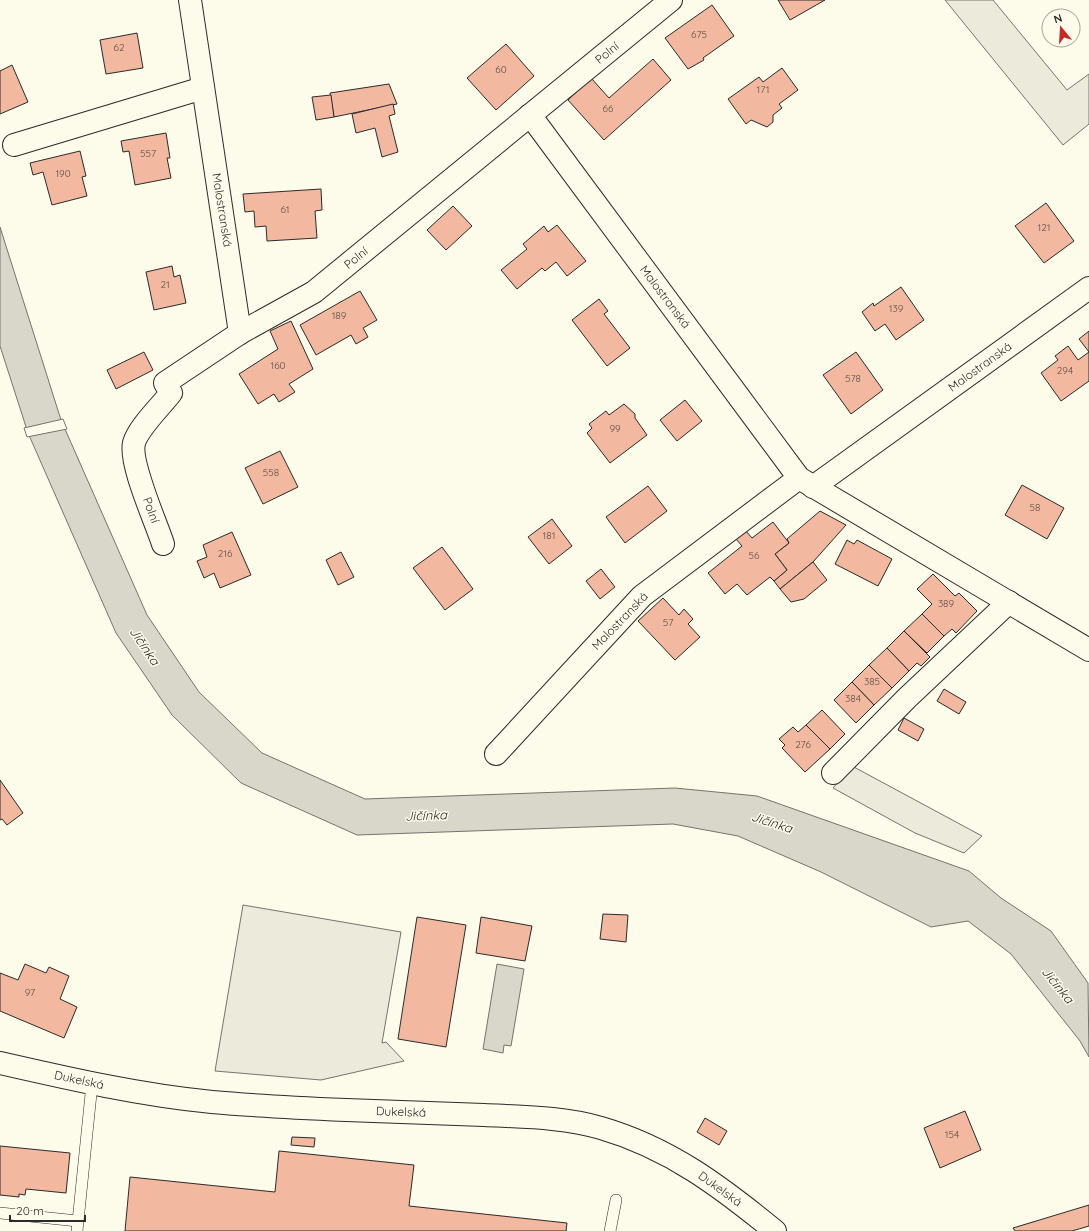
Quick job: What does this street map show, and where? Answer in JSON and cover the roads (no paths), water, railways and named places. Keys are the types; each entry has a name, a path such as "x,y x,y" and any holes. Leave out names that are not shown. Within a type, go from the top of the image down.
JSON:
{"street":[{"name":"Malostranská","path":"190,0 240,333"},
{"name":"Polní","path":"163,544 135,464 134,444 138,434 171,393 165,383 240,333 314,292 672,0"},
{"path":"14,145 203,88"},
{"name":"Malostranská","path":"530,115 806,483 1089,650"},
{"name":"Malostranská","path":"496,754 642,596 1089,288"},
{"path":"833,773 907,698 1009,602"},
{"name":"Dukelská","path":"0,1062 92,1084 211,1102 290,1107 528,1117 600,1128 635,1140 697,1172 726,1191 775,1231"}],"lane":[{"path":"0,1213 78,1226 92,1084"},
{"path":"610,1231 616,1200"}],"water":[{"name":"Jičínka","path":"0,227 61,420 147,615 199,692 262,753 365,799 675,788 757,796 969,871 1001,898 1051,931 1088,983 1089,1057 1080,1041 1011,954 968,921 931,927 821,872 738,836 673,824 357,835 241,783 172,715 116,633 28,433 0,346"},
{"path":"497,964 524,969 511,1046 504,1045 503,1053 483,1049"}]}
